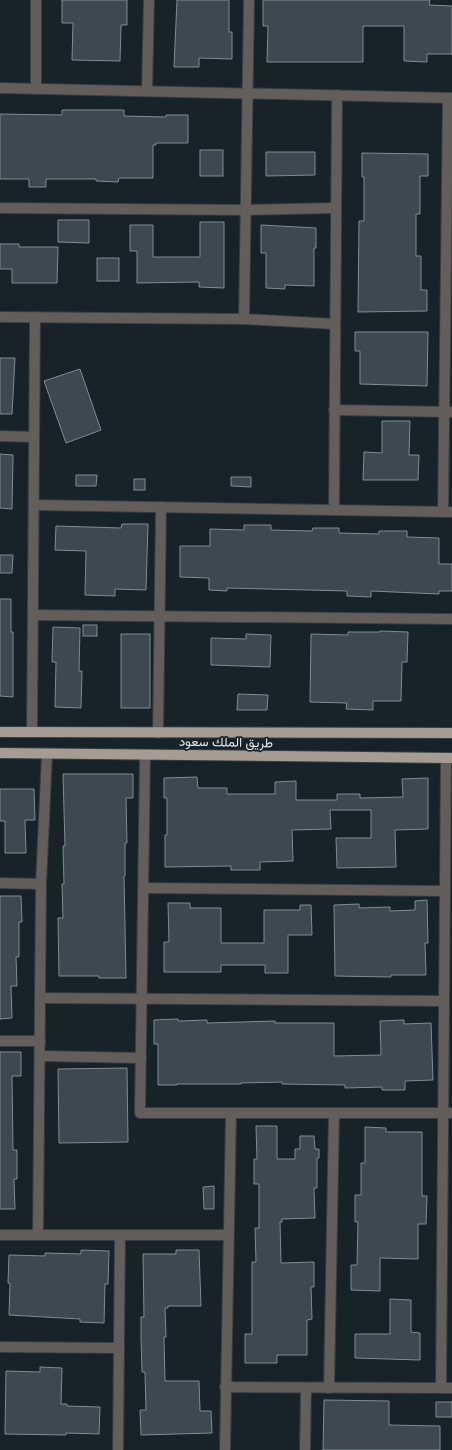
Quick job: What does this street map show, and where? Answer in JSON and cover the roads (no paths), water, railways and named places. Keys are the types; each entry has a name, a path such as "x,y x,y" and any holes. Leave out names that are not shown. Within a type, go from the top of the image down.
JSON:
{"main road":[{"name":"طريق الملك سعود","path":"0,732 452,734"},
{"name":"طريق الملك سعود","path":"0,753 449,758"}],"street":[{"path":"36,0 36,89"},
{"path":"147,91 148,0"},
{"path":"244,319 249,0"},
{"path":"0,88 450,98 447,512 34,505"},
{"path":"334,509 337,95"},
{"path":"0,208 245,210 336,208"},
{"path":"0,317 244,319 335,324"},
{"path":"32,732 35,318"},
{"path":"334,410 448,412"},
{"path":"0,436 34,437"},
{"path":"158,733 161,507"},
{"path":"33,615 452,619"},
{"path":"38,1235 42,884 47,754"},
{"path":"145,755 140,1113 448,1113"},
{"path":"441,1388 448,1113 444,1001 445,891 449,758"},
{"path":"0,883 42,884"},
{"path":"143,888 445,891"},
{"path":"40,998 444,1001"},
{"path":"0,1041 40,1041"},
{"path":"40,1056 140,1058"},
{"path":"225,1450 231,1113"},
{"path":"329,1388 334,1113"},
{"path":"0,1235 228,1235"},
{"path":"118,1450 120,1235"},
{"path":"0,1347 119,1348"},
{"path":"225,1387 452,1388"},
{"path":"305,1450 306,1388"}]}
